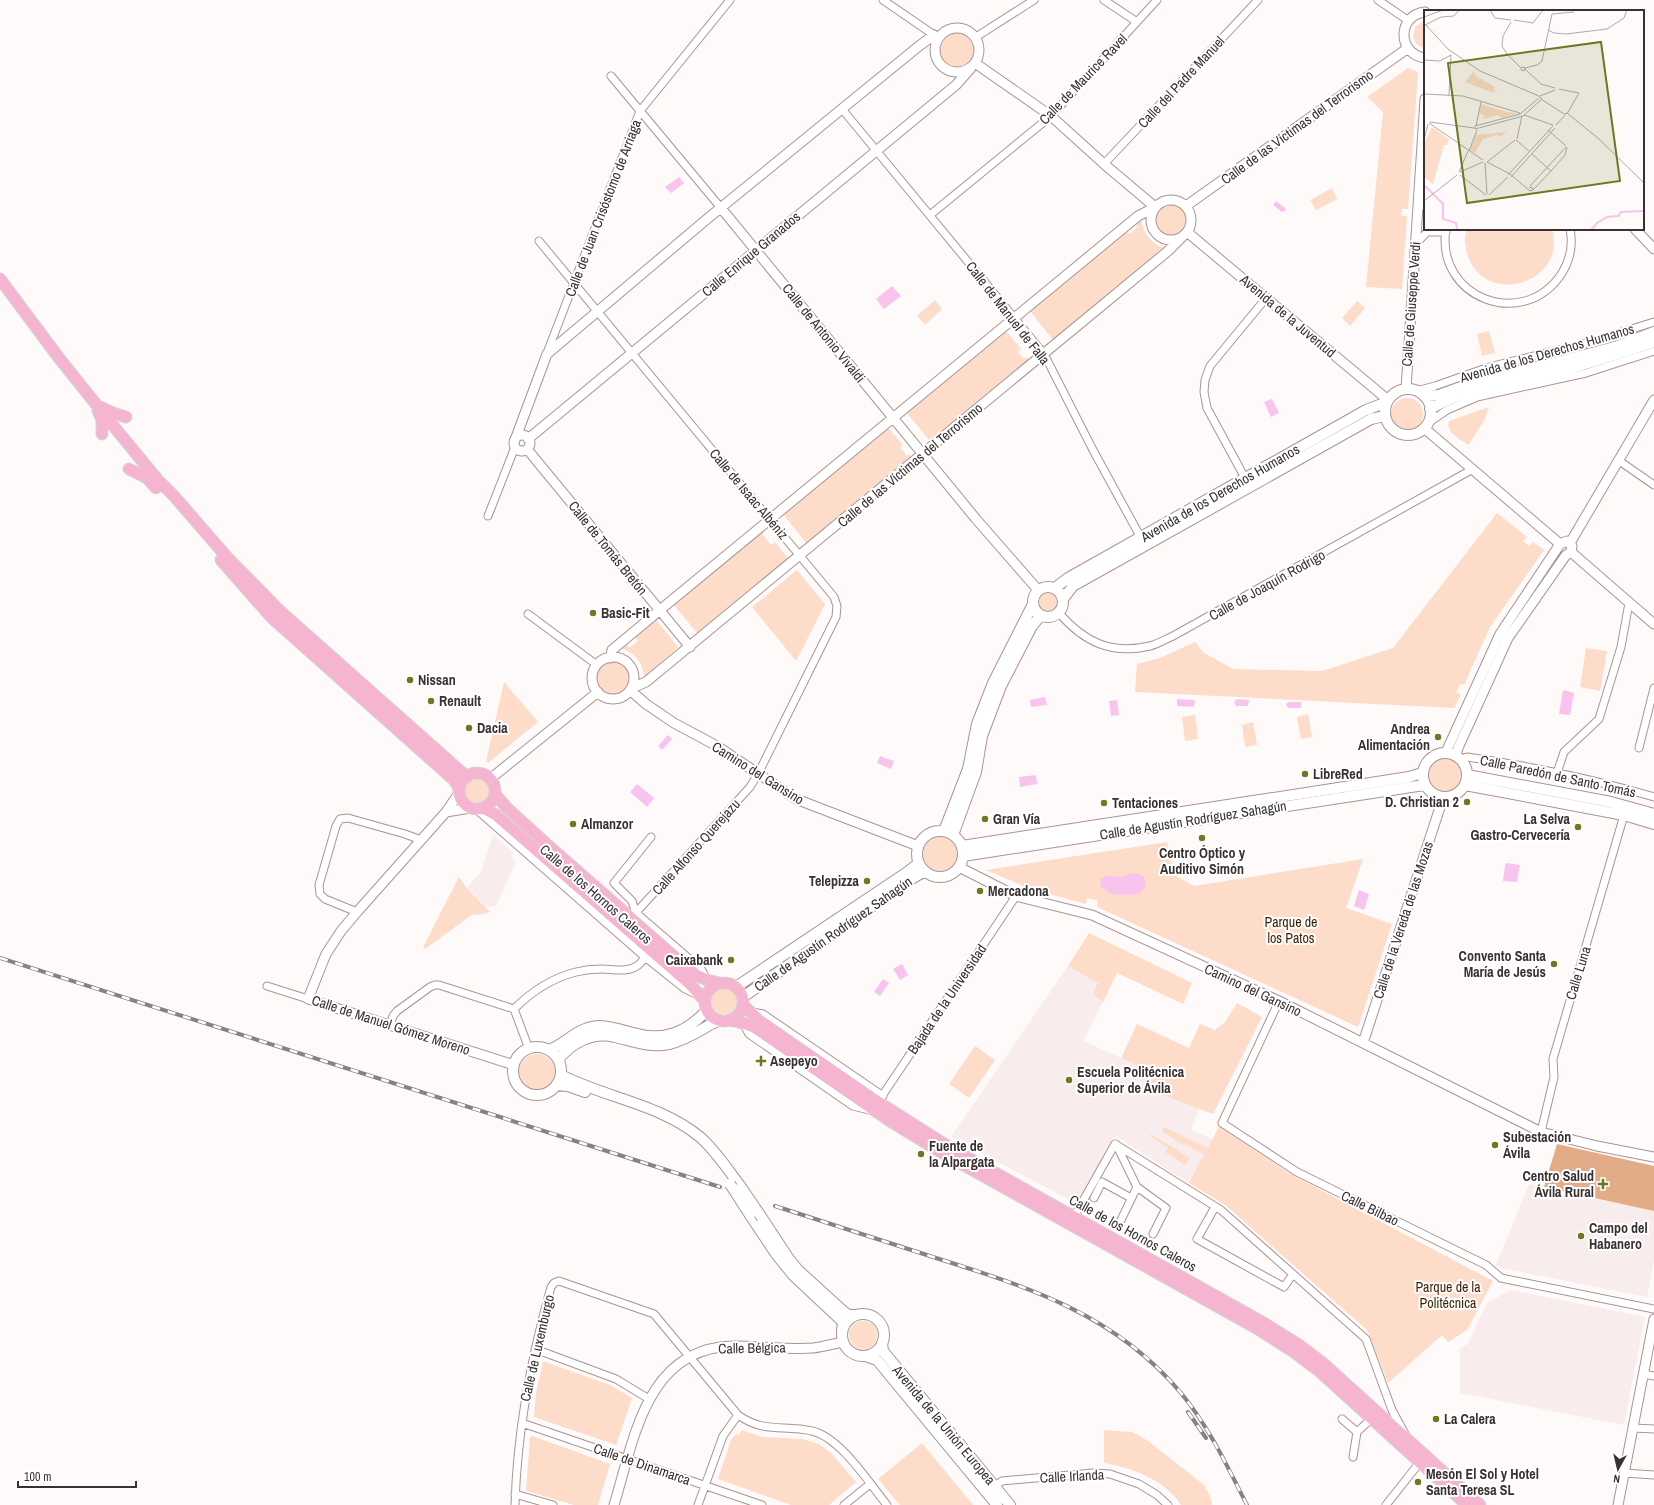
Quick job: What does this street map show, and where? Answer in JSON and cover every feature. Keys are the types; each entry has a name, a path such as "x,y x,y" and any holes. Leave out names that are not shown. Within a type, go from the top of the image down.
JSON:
{"main road":[{"path":"0,279 59,358 157,479 179,510 242,586 272,618 454,780 463,802 476,808 491,803 495,794 490,779 482,774 467,777 459,790"},
{"name":"Avenida de los Derechos Humanos","path":"1420,393 1439,394 1486,378 1546,365 1603,350 1654,332"},
{"name":"Avenida de los Derechos Humanos","path":"1430,409 1443,402 1489,386 1555,372 1620,354 1654,342"},
{"path":"1406,389 1420,393 1430,409 1426,425 1413,434 1401,434 1390,427 1385,416 1387,401 1395,392 1406,389"},
{"name":"Avenida de los Derechos Humanos","path":"1055,588 1068,578 1245,478 1366,410 1387,401"},
{"path":"96,405 126,417"},
{"path":"96,405 102,420 102,434"},
{"name":"Avenida de los Derechos Humanos","path":"1064,599 1073,586 1371,419 1385,416"},
{"path":"129,469 147,478 179,510"},
{"path":"157,479 174,496 226,556 279,610 467,777"},
{"path":"948,833 968,769 977,724 993,683 1033,604 1033,599 1038,590 1046,586 1055,588 1062,594 1064,599 1059,613 1050,617 1041,615 1033,604"},
{"path":"948,833 976,772 982,736 1001,686 1032,626 1041,615"},
{"path":"1446,752 1459,757 1466,767 1466,780 1460,792 1443,798 1435,796 1428,791 1424,784 1422,772 1426,762 1435,754 1446,752"},
{"name":"Calle de Agustín Rodríguez Sahagún","path":"962,846 1409,777 1422,772"},
{"path":"1466,780 1611,802 1654,814"},
{"path":"1466,780 1624,815 1654,824"},
{"name":"Calle de Agustín Rodríguez Sahagún","path":"963,856 1424,784"},
{"name":"Calle de los Hornos Caleros","path":"495,794 512,813 633,916 696,975 719,984"},
{"name":"Calle de los Hornos Caleros","path":"476,808 496,815 690,984 704,1002"},
{"path":"938,831 948,833 962,846 963,856 959,867 955,872 943,877 937,877 925,871 919,863 917,854 918,846 928,834 938,831"},
{"name":"Calle de Agustín Rodríguez Sahagún","path":"736,987 919,863"},
{"name":"Calle de Agustín Rodríguez Sahagún","path":"746,1005 913,878 925,871"},
{"path":"549,1050 556,1047 568,1037 582,1030 597,1026 615,1027 635,1034 651,1036 667,1035 682,1031 696,1022 709,990 719,984 728,983 736,987 746,1005 738,1014 686,1038 669,1044 650,1045 613,1036 599,1036 586,1038 574,1044 558,1060"},
{"path":"704,1002 712,1016 724,1020"},
{"name":"Calle de los Hornos Caleros","path":"746,1005 759,1020 879,1103 944,1154 1258,1329 1294,1352 1408,1439 1480,1505"},
{"name":"Calle de los Hornos Caleros","path":"724,1020 743,1023 754,1027 949,1147 1262,1322 1299,1345 1324,1364 1382,1418 1420,1462 1467,1505"},
{"path":"539,1047 549,1050 558,1060 561,1067 561,1074 556,1085 544,1094 537,1095 524,1090 515,1079 514,1065 517,1058 529,1049 539,1047"},
{"path":"556,1085 568,1086 658,1118 678,1129 698,1144 716,1162 784,1265 841,1320 843,1323 843,1342 846,1348 852,1353 866,1356 875,1352 882,1343 883,1332 878,1321 868,1315 848,1315 798,1270 786,1255 741,1187 720,1159 700,1138 681,1124 661,1113 570,1080 561,1074"},
{"path":"842,1331 847,1321 857,1315"},
{"name":"Avenida de la Unión Europea","path":"882,1343 883,1351 1010,1505"},
{"name":"Avenida de la Unión Europea","path":"866,1356 878,1360 997,1505"}],"street":[{"name":"Calle de Juan Crisóstomo de Arriaga","path":"488,516 523,417 640,111 730,0"},
{"path":"883,0 936,36"},
{"path":"976,37 1034,0"},
{"path":"1104,0 1137,22"},
{"name":"Calle de Maurice Ravel","path":"930,215 1051,116 1158,0"},
{"name":"Calle del Padre Manuel","path":"1104,164 1258,0"},
{"path":"1378,0 1409,21"},
{"path":"1424,12 1414,16 1409,21 1404,34 1404,41 1413,54 1424,58"},
{"path":"547,354 842,109 936,36 949,29 957,28 970,32 976,37 980,50 973,65 958,72 945,69 936,58 934,51 936,36"},
{"name":"Calle de las Víctimas del Terrorismo","path":"1186,206 1408,48"},
{"path":"973,65 1051,116 1155,208"},
{"name":"Calle Enrique Granados","path":"528,439 956,85 973,65"},
{"name":"Calle de Antonio Vivaldi","path":"611,76 756,250 976,519 1038,590"},
{"name":"Calle de Manuel de Falla","path":"842,109 1044,354 1093,450 1141,538"},
{"name":"Calle de Giuseppe Verdi","path":"1406,389 1424,113"},
{"path":"1418,196 1424,205"},
{"path":"610,658 612,650 1138,216 1155,208 1167,200 1180,202 1189,210 1191,222 1185,234 1175,240 1169,240 1158,235 1151,225 1151,219 1155,208"},
{"path":"1415,246 1427,232 1446,230 1446,248 1450,264 1461,282 1469,290 1482,298 1498,303 1514,303 1530,300 1545,292 1557,281 1565,268 1570,252 1570,230"},
{"path":"1636,230 1654,249"},
{"name":"Calle de las Víctimas del Terrorismo","path":"631,689 646,682 690,647 1168,251 1185,234"},
{"name":"Avenida de la Juventud","path":"1185,234 1267,297 1387,401"},
{"name":"Calle de Isaac Albéniz","path":"539,241 834,598 837,606 836,617 758,774"},
{"path":"1245,478 1207,408 1204,392 1205,380 1210,366 1267,297"},
{"name":"Avenida de los Derechos Humanos","path":"1420,393 1435,386 1489,367 1583,344 1654,322"},
{"name":"Avenida de los Derechos Humanos","path":"1426,425 1447,410 1477,397 1586,373 1654,351"},
{"path":"1459,757 1458,748 1508,638 1569,550 1618,460 1654,400"},
{"path":"523,417 525,422 530,427 541,428"},
{"path":"1426,425 1473,470 1559,546 1560,553 1569,550"},
{"path":"521,436 528,439 529,443 527,449 521,451 515,443 521,436"},
{"name":"Calle de Tomás Bretón","path":"527,449 690,647"},
{"path":"1618,460 1654,485"},
{"name":"Calle de Joaquín Rodrigo","path":"1059,613 1084,637 1104,646 1125,649 1151,646 1187,629 1473,470"},
{"path":"1446,752 1500,634 1559,546"},
{"path":"1569,550 1654,624"},
{"path":"1557,773 1564,752 1599,719 1621,647 1629,603"},
{"path":"528,614 597,665"},
{"path":"610,658 621,659 630,666 634,677 631,689 622,697 617,699 606,698 598,692 593,678 597,665 610,658"},
{"path":"1639,748 1654,688"},
{"name":"Camino del Gansino","path":"631,689 646,704 674,723 717,746 796,799 809,806 918,846"},
{"path":"490,779 598,692"},
{"name":"Calle Paredón de Santo Tomás","path":"1459,757 1598,781 1654,797"},
{"name":"Calle Alfonso Querejazu","path":"633,916 750,787 758,774"},
{"path":"308,999 326,954 341,931 356,912 446,812 459,790"},
{"name":"Calle de la Vereda de las Mozas","path":"1363,1042 1443,798"},
{"path":"446,812 476,808"},
{"name":"Calle de los Hornos Caleros","path":"476,808 645,957 685,990 692,993 704,1002"},
{"name":"Calle Luna","path":"1541,1132 1554,1077 1552,1059 1624,815"},
{"path":"356,912 325,899 320,894 319,885 336,826 340,820 348,818 421,840"},
{"name":"Calle de los Hornos Caleros","path":"633,916 632,901 614,883 651,837"},
{"name":"Camino del Gansino","path":"959,867 1016,896 1092,915 1279,1001 1541,1132 1597,1146 1654,1157"},
{"name":"Bajada de la Universidad","path":"879,1103 1016,896"},
{"path":"514,1009 536,989 554,980 577,972 600,969 630,969 638,966 645,957"},
{"path":"390,1025 393,1016 397,1011 435,985 514,1009"},
{"name":"Calle de Manuel Gómez Moreno","path":"267,986 514,1065"},
{"name":"Calle Bilbao","path":"1279,1001 1222,1123 1297,1172 1486,1265 1501,1278 1654,1309"},
{"path":"514,1009 529,1049"},
{"path":"1074,1217 1116,1144"},
{"path":"1116,1144 1137,1187 1166,1208 1153,1234"},
{"path":"1116,1144 1215,1207 1366,1338 1382,1418 1358,1432 1353,1458"},
{"path":"1094,1198 1102,1182 1131,1198"},
{"path":"1121,1220 1137,1187"},
{"path":"1215,1207 1197,1239 1284,1287 1293,1274"},
{"name":"Calle de Luxemburgo","path":"515,1505 525,1393 551,1287 554,1283 559,1281 654,1314 690,1357"},
{"path":"1618,1505 1654,1319"},
{"name":"Calle Bélgica","path":"614,1505 641,1416 649,1399 664,1378 690,1357 701,1352 721,1347 812,1348 843,1342"},
{"path":"535,1349 616,1379 649,1399"},
{"path":"690,1357 738,1415 746,1421 760,1426 812,1430 825,1436 839,1446 887,1505"},
{"path":"1644,1374 1654,1376"},
{"path":"698,1505 723,1436 738,1415"},
{"path":"1342,1419 1358,1432"},
{"name":"Calle de Dinamarca","path":"522,1423 762,1505"},
{"path":"1633,1428 1654,1429"},
{"path":"1386,1505 1420,1462"},
{"name":"Calle Irlanda","path":"994,1486 1002,1481 1093,1473 1110,1474 1139,1484 1157,1495 1168,1505"},
{"path":"1624,1473 1654,1475"},
{"path":"844,1505 870,1484"},
{"path":"515,1494 552,1505"}],"shaded area":[{"path":"679,177 684,183 671,193 665,187"},
{"path":"1276,201 1285,208 1285,211 1282,212 1273,205"},
{"path":"892,286 901,296 884,309 876,299"},
{"path":"1272,399 1279,413 1271,417 1264,402"},
{"path":"1563,690 1574,693 1570,715 1559,714"},
{"path":"1045,697 1047,705 1031,707 1030,700"},
{"path":"1177,699 1195,700 1194,707 1177,706"},
{"path":"1237,699 1249,700 1248,706 1236,706 1234,702"},
{"path":"1117,700 1119,715 1111,716 1109,701"},
{"path":"1289,702 1301,702 1301,708 1288,708 1286,704"},
{"path":"668,735 672,739 662,750 658,746"},
{"path":"880,756 894,761 891,769 877,763"},
{"path":"1036,775 1037,784 1020,787 1019,777"},
{"path":"637,784 654,798 647,807 630,792"},
{"path":"493,835 513,852 511,857 516,862 496,906 488,907 483,904 467,887 481,872"},
{"path":"1507,863 1520,865 1517,882 1503,881 1505,865"},
{"path":"1131,873 1140,874 1144,877 1146,886 1141,892 1132,895 1112,894 1101,887 1100,879 1103,877 1122,877"},
{"path":"1359,890 1369,894 1364,910 1354,906"},
{"path":"902,964 908,975 900,980 893,969"},
{"name":"Escuela Politécnica Superior de Ávila","path":"1068,966 1099,983 1093,994 1103,1002 1083,1041 1152,1072 1143,1088 1199,1109 1191,1130 1214,1140 1189,1183 1115,1136 1077,1204 951,1137"},
{"path":"883,979 889,983 880,996 874,992"},
{"path":"1557,1144 1654,1166 1654,1211 1544,1187"},
{"name":"Campo del Habanero","path":"1529,1184 1654,1211 1654,1261 1647,1297 1495,1267"},
{"path":"1510,1290 1645,1317 1624,1425 1460,1393 1460,1348 1468,1344 1486,1304"}],"green space":[{"path":"1424,22 1424,48 1416,44 1413,35 1416,26"},
{"path":"960,33 969,38 973,43 973,57 969,62 964,66 954,67 950,66 941,57 940,47 941,43 950,34"},
{"path":"1408,68 1418,72 1408,209 1402,209 1401,216 1407,216 1402,289 1366,287 1383,112 1367,97"},
{"path":"1332,188 1337,199 1316,210 1310,200"},
{"path":"1168,204 1174,204 1184,211 1187,220 1186,226 1180,233 1174,236 1168,236 1158,229 1155,223 1155,217 1162,207"},
{"path":"1141,220 1148,237 1154,243 1163,248 1053,340 1030,311 1127,231 1130,234 1137,227 1136,224"},
{"path":"1467,230 1552,230 1554,248 1548,264 1536,276 1521,283 1505,284 1489,280 1476,270 1466,250"},
{"path":"935,300 942,309 925,325 917,316"},
{"path":"1357,301 1365,308 1350,326 1342,318"},
{"path":"1006,331 1021,349 1018,352 1024,359 1027,357 1029,360 930,441 906,412"},
{"path":"1489,331 1495,353 1482,356 1477,334"},
{"path":"1404,398 1410,398 1420,405 1423,414 1422,420 1416,427 1410,430 1404,430 1394,423 1391,417 1391,411 1398,401"},
{"path":"1489,407 1484,421 1468,445 1454,435 1449,429 1449,421"},
{"path":"888,428 903,445 900,448 907,456 909,454 911,456 806,543 783,514"},
{"path":"1497,513 1527,537 1523,541 1529,546 1533,542 1544,550 1490,627 1464,685 1460,684 1456,692 1461,695 1454,708 1135,692 1137,664 1160,658 1195,642 1204,653 1233,669 1322,671 1393,648"},
{"path":"765,530 762,534 771,545 775,542 787,557 786,560 697,633 673,604"},
{"path":"797,570 825,604 796,661 752,607"},
{"path":"1048,593 1052,594 1056,598 1056,606 1052,610 1048,611 1044,610 1040,606 1039,602 1040,598 1044,594"},
{"path":"656,620 678,647 644,677 642,667 637,658 630,652 620,648 626,644 629,648 638,641 634,637"},
{"path":"1586,648 1607,651 1600,691 1580,687"},
{"path":"613,662 625,667 630,679 625,691 613,696 601,691 596,679 601,667"},
{"path":"504,682 538,722 488,763 486,761"},
{"path":"1308,714 1312,737 1301,739 1297,717"},
{"path":"1195,715 1198,739 1185,741 1182,717"},
{"path":"1253,722 1257,745 1245,747 1242,725"},
{"path":"1441,758 1447,758 1451,759 1458,765 1461,775 1460,782 1454,789 1447,792 1441,792 1437,791 1430,785 1427,778 1427,772 1428,768 1434,761"},
{"path":"477,779 485,783 489,791 485,799 477,803 469,799 465,791 469,783"},
{"path":"943,837 952,842 956,847 956,861 952,866 947,870 937,871 933,870 924,861 923,851 924,847 933,838"},
{"name":"Parque de los Patos","path":"1167,842 1174,875 1194,886 1363,859 1346,908 1392,924 1358,1027 1097,907 1098,901 1087,898 1086,904 1030,889 986,870"},
{"path":"459,877 465,886 490,912 478,915 473,914 425,949 423,947"},
{"path":"1089,933 1192,983 1183,1004 1117,973 1103,1002 1093,994 1098,983 1068,966"},
{"path":"724,988 734,991 737,1001 734,1011 724,1014 714,1011 711,1001 714,991"},
{"path":"1237,1003 1262,1017 1213,1114 1143,1088 1152,1072 1121,1058 1137,1024 1189,1048 1200,1024 1215,1030 1225,1022"},
{"path":"975,1046 995,1060 969,1098 949,1084"},
{"path":"537,1054 550,1059 555,1072 550,1085 537,1090 524,1085 519,1072 524,1059"},
{"name":"Parque de la Politécnica","path":"1219,1126 1287,1172 1493,1281 1467,1330 1448,1342 1442,1335 1388,1383 1367,1330 1225,1205 1189,1183 1204,1154 1197,1150 1196,1151 1185,1143 1183,1145 1162,1131 1164,1127 1208,1148"},
{"path":"1151,1134 1190,1158 1185,1165 1165,1152 1168,1148 1150,1136"},
{"path":"863,1321 873,1325 877,1335 873,1345 863,1349 853,1345 849,1335 853,1325"},
{"path":"543,1362 610,1385 632,1398 616,1445 534,1417 536,1392"},
{"path":"742,1430 762,1437 802,1439 819,1444 831,1453 856,1482 829,1505 791,1505 718,1479 731,1440 736,1434 739,1435"},
{"path":"1104,1430 1132,1432 1148,1441 1204,1485 1210,1496 1212,1505 1181,1505 1166,1488 1147,1476 1125,1468 1104,1463"},
{"path":"532,1436 610,1464 598,1505 574,1505 526,1491 530,1437"},
{"path":"922,1443 973,1505 900,1505 878,1479"}],"railway":[{"path":"0,958 720,1187"},
{"path":"775,1206 1003,1280 1036,1292 1099,1323 1128,1343 1155,1366 1181,1393 1209,1433 1247,1505"},
{"path":"1188,1412 1206,1438"}],"place":[{"name":"Basic-Fit","path":"593,613"},
{"name":"Nissan","path":"410,680"},
{"name":"Renault","path":"431,701"},
{"name":"Dacia","path":"469,728"},
{"name":"Andrea Alimentación","path":"1438,737"},
{"name":"LibreRed","path":"1305,774"},
{"name":"D. Christian 2","path":"1467,802"},
{"name":"Tentaciones","path":"1104,803"},
{"name":"Gran Vía","path":"985,819"},
{"name":"Almanzor","path":"573,824"},
{"name":"La Selva Gastro-Cervecería","path":"1578,827"},
{"name":"Centro Óptico y Auditivo Simón","path":"1202,838"},
{"name":"Telepizza","path":"867,881"},
{"name":"Mercadona","path":"980,891"},
{"name":"Caixabank","path":"731,960"},
{"name":"Convento Santa María de Jesús","path":"1554,964"},
{"name":"Asepeyo","path":"761,1061"},
{"name":"Escuela Politécnica Superior de Ávila","path":"1069,1080"},
{"name":"Subestación Ávila","path":"1495,1145"},
{"name":"Fuente de la Alpargata","path":"921,1154"},
{"name":"Centro Salud Ávila Rural","path":"1603,1184"},
{"name":"Campo del Habanero","path":"1581,1236"},
{"name":"La Calera","path":"1436,1419"},
{"name":"Mesón El Sol y Hotel Santa Teresa SL","path":"1418,1482"}]}
